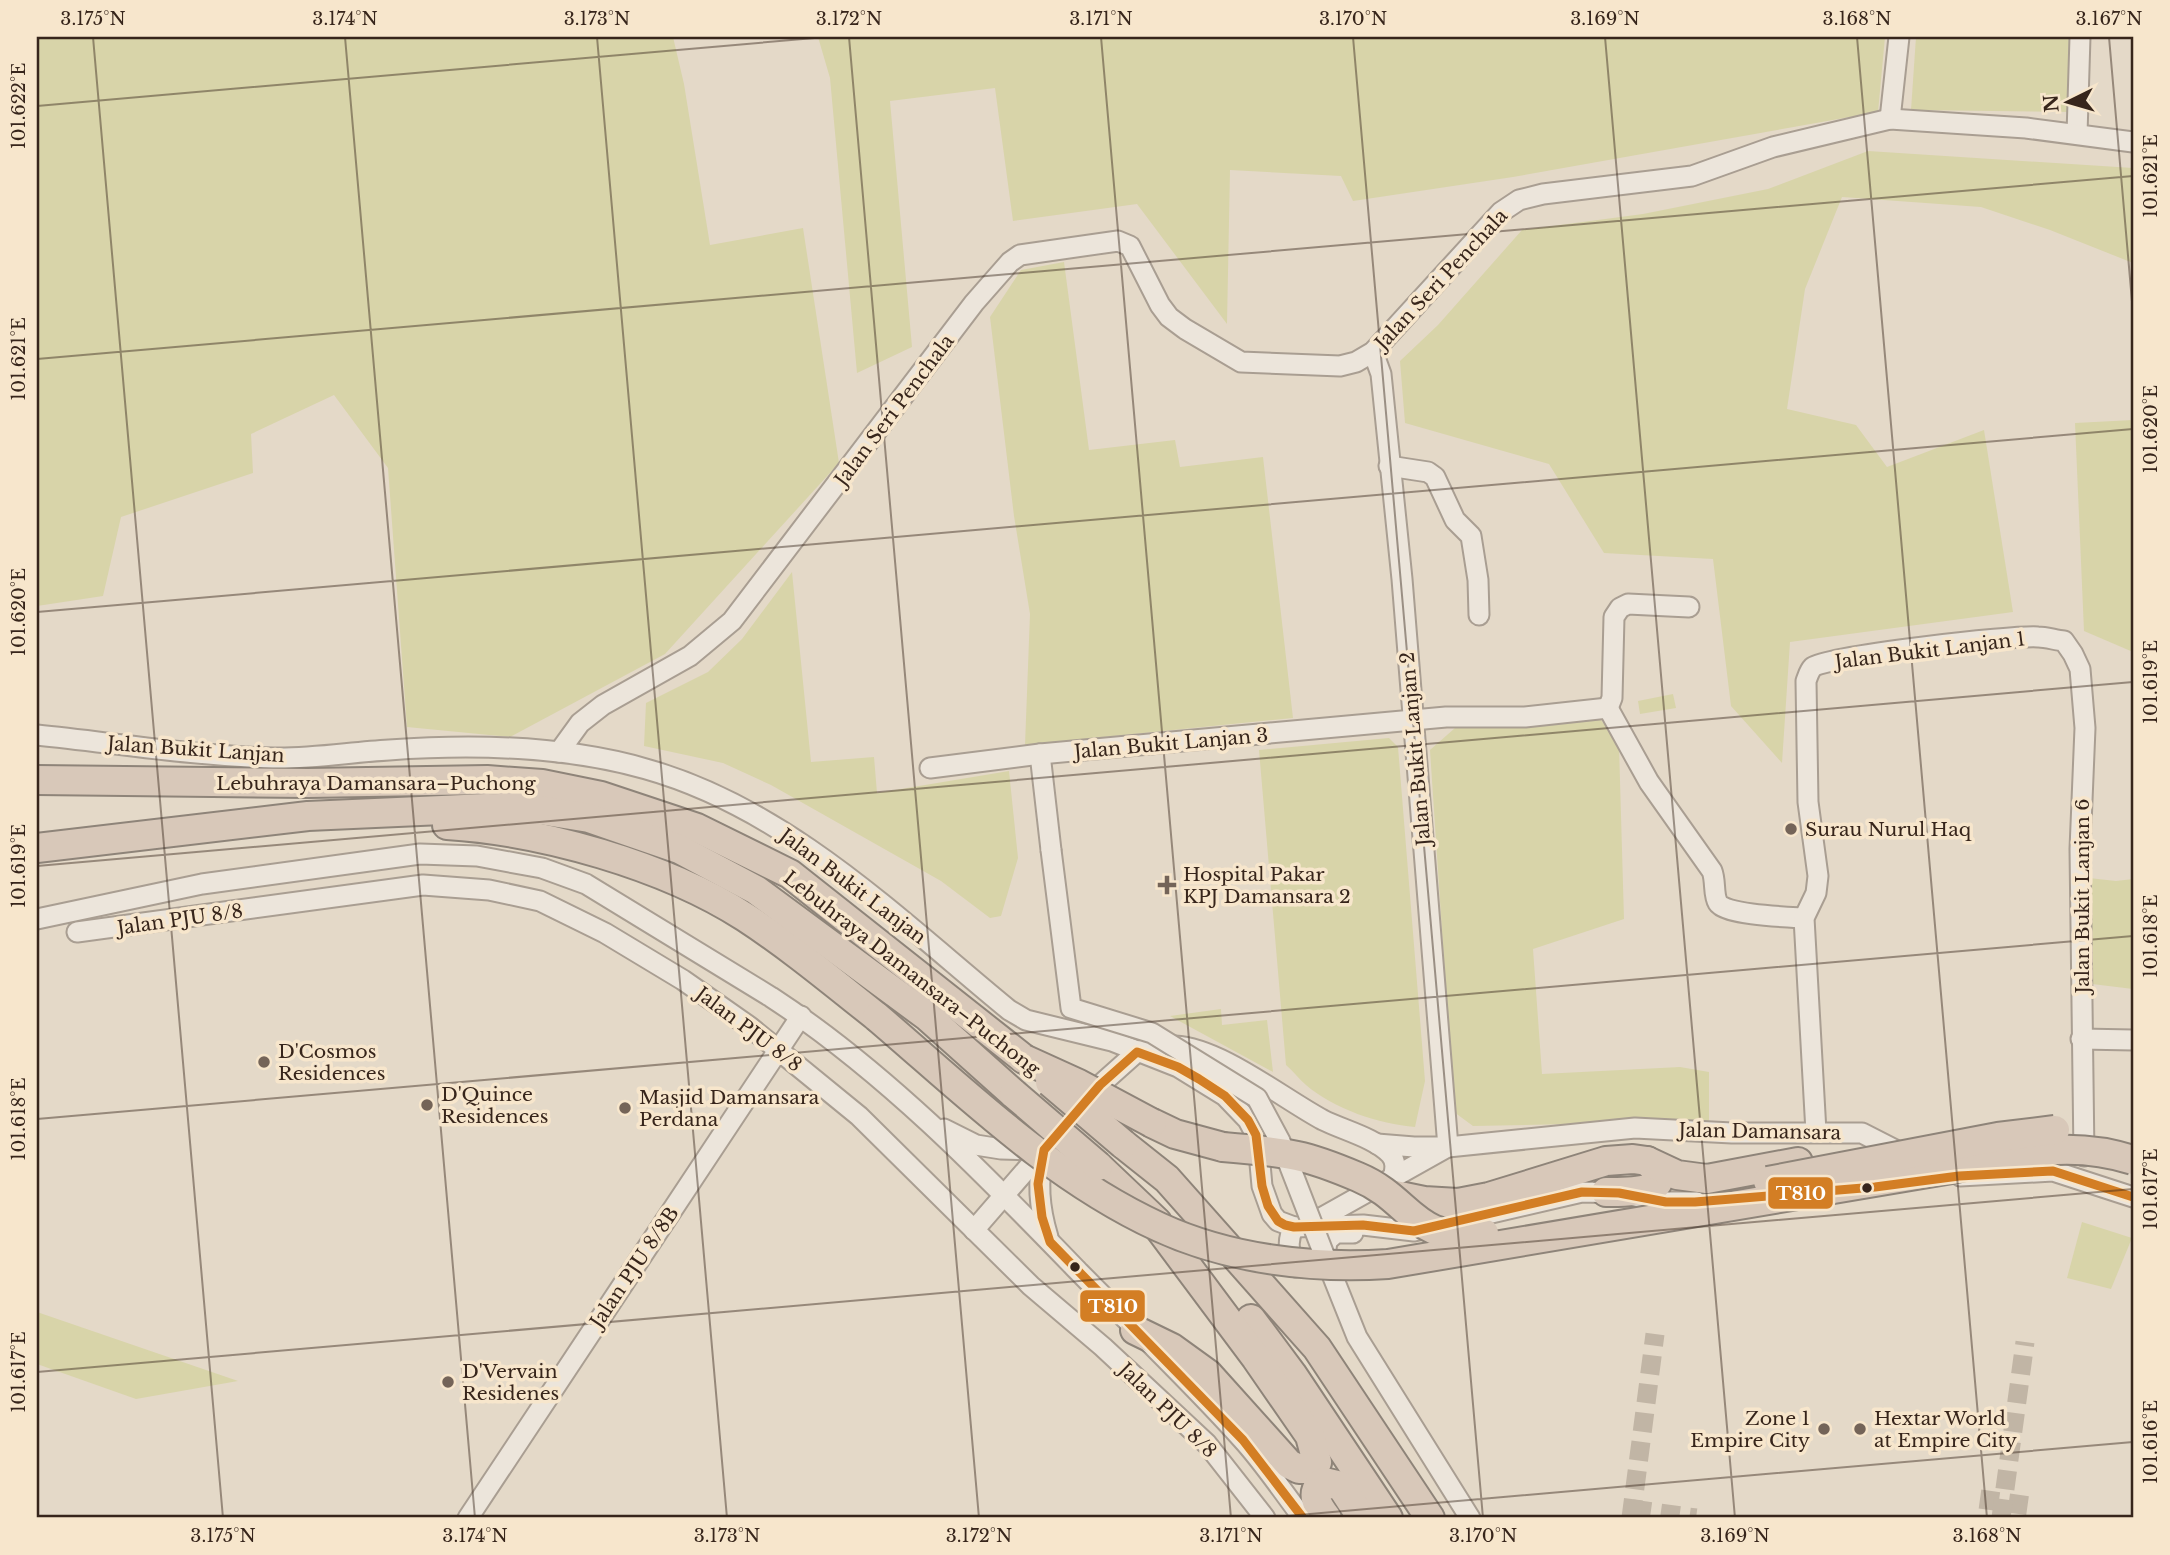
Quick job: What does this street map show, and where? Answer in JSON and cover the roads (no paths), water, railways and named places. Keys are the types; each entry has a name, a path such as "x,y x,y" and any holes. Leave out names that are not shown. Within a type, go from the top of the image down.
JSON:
{"highway":[{"name":"Lebuhraya Damansara–Puchong","path":"37,780 308,783 487,780 542,784 601,796 697,828 790,874 1024,1059 1167,1179 1317,1348 1430,1518"},
{"name":"Lebuhraya Damansara–Puchong","path":"37,848 308,816 487,808 540,810 590,818 679,849 756,890 928,1017 1150,1215 1231,1293 1292,1374 1388,1518"},
{"path":"308,816 479,827 552,841 628,863 696,890 744,916 786,946 877,1017 1057,1167 1159,1227 1211,1246 1301,1263 1351,1267 1388,1264 1952,1169 2034,1150 2075,1149 2127,1166"},
{"path":"1024,1059 1175,1134 1223,1147 1300,1156 1360,1178 1391,1186 1424,1201 1458,1203 1489,1197 1606,1161 1647,1161 1677,1175 1707,1180 1833,1155 1919,1162"},
{"path":"1391,1186 1414,1219 1436,1232 1460,1237 1535,1226 2036,1131 2092,1132 2133,1143"},
{"path":"1606,1192 1636,1192 1652,1188 1657,1182 1657,1174 1647,1161"},
{"path":"1135,1330 1172,1348 1208,1374 1289,1464 1298,1469 1309,1469 1317,1462 1310,1436 1150,1215"},
{"path":"1345,1454 1375,1518"},
{"path":"1326,1518 1316,1501 1315,1492 1324,1482 1341,1486 1362,1518"}],"street":[{"path":"1890,119 1899,37"},
{"path":"2077,135 2080,37"},
{"name":"Jalan Seri Penchala","path":"559,752 580,723 603,705 690,656 732,621 974,303 1010,262 1020,255 1118,241 1130,246 1160,305 1169,317 1241,362 1340,366 1356,362 1373,352 1501,212 1519,200 1543,194 1692,176 1773,147 1890,119 2026,128 2133,142"},
{"name":"Jalan Bukit Lanjan 2","path":"1373,352 1381,374 1402,579 1448,1147"},
{"path":"1389,467 1428,472 1435,477 1455,520 1471,536 1478,580 1479,615"},
{"path":"1608,708 1612,698 1614,617 1620,608 1628,604 1689,607"},
{"name":"Jalan Bukit Lanjan 1","path":"1804,918 1816,893 1818,876 1808,802 1806,681 1814,666 1844,659 1978,641 2037,636 2064,641"},
{"name":"Jalan Bukit Lanjan 6","path":"2064,641 2080,669 2085,727 2080,849 2084,1156"},
{"path":"1413,721 1446,716 1525,717 1608,708"},
{"path":"1608,708 1649,782 1704,858 1715,879 1716,901 1721,907 1804,918 1816,1132"},
{"name":"Jalan Bukit Lanjan 3","path":"930,768 1040,754 1413,721"},
{"name":"Jalan Bukit Lanjan","path":"37,735 275,758 445,746 559,752 646,768 736,806 789,835 850,879 1009,1010 1026,1020 1112,1041 1178,1068 1225,1096 1248,1120 1256,1135"},
{"path":"1040,754 1071,1008 1152,1033 1257,1090 1377,1144 1392,1155 1396,1166 1391,1186"},
{"name":"Jalan PJU 8/8","path":"155,894 202,884 420,855 477,856 542,868 586,884 801,1016 856,1059 926,1121 1050,1242 1242,1440 1303,1518"},
{"path":"202,884 208,915"},
{"name":"Jalan PJU 8/8","path":"98,921 77,932 424,885 489,890 540,901 604,933 684,980 778,1050 859,1116 1031,1286 1103,1347 1207,1444 1265,1518"},
{"path":"37,919 155,894"},
{"path":"98,921 114,909 155,894"},
{"path":"61,913 131,926"},
{"name":"Jalan PJU 8/8B","path":"468,1518 801,1016"},
{"path":"2081,1039 2133,1040"},
{"path":"1100,1085 1137,1052 1157,1045 1196,1049 1226,1062 1257,1090 1280,1141 1356,1336 1470,1518"},
{"path":"1225,1096 1232,1087 1257,1090"},
{"path":"926,1121 976,1145 1001,1149 1048,1145"},
{"name":"Jalan Damansara","path":"1377,1144 1448,1147 1635,1128 1732,1133 1862,1133 1919,1162"},
{"path":"974,1230 1048,1145"},
{"path":"1048,1145 1038,1184 1042,1217 1050,1242"},
{"path":"1296,1267 1289,1246 1289,1235 1300,1227 1391,1186 1448,1147"},
{"path":"1919,1162 1981,1154 2053,1153 2084,1156 2127,1166 2107,1188"},
{"path":"1260,1164 1262,1186 1272,1214 1278,1221 1300,1227 1363,1225 1414,1231 1583,1192 1606,1192 1666,1202 1696,1202 1875,1187 1959,1176 2053,1171 2133,1197"},
{"path":"1325,1256 1327,1241 1336,1233 1359,1234"}],"tunnel":[{"path":"1631,1518 1655,1334"},
{"path":"2001,1518 2025,1342"},
{"path":"1980,1499 2030,1506"},
{"path":"1632,1509 1696,1518"}],"place":[{"name":"Surau Nurul Haq","path":"1791,829"},
{"name":"Hospital Pakar KPJ Damansara 2","path":"1167,885"},
{"name":"D'Cosmos Residences","path":"264,1062"},
{"name":"D'Quince Residences","path":"427,1105"},
{"name":"Masjid Damansara Perdana","path":"625,1108"},
{"name":"D'Vervain Residenes","path":"448,1382"},
{"name":"Zone 1 Empire City","path":"1824,1429"},
{"name":"Hextar World at Empire City","path":"1860,1429"}]}
